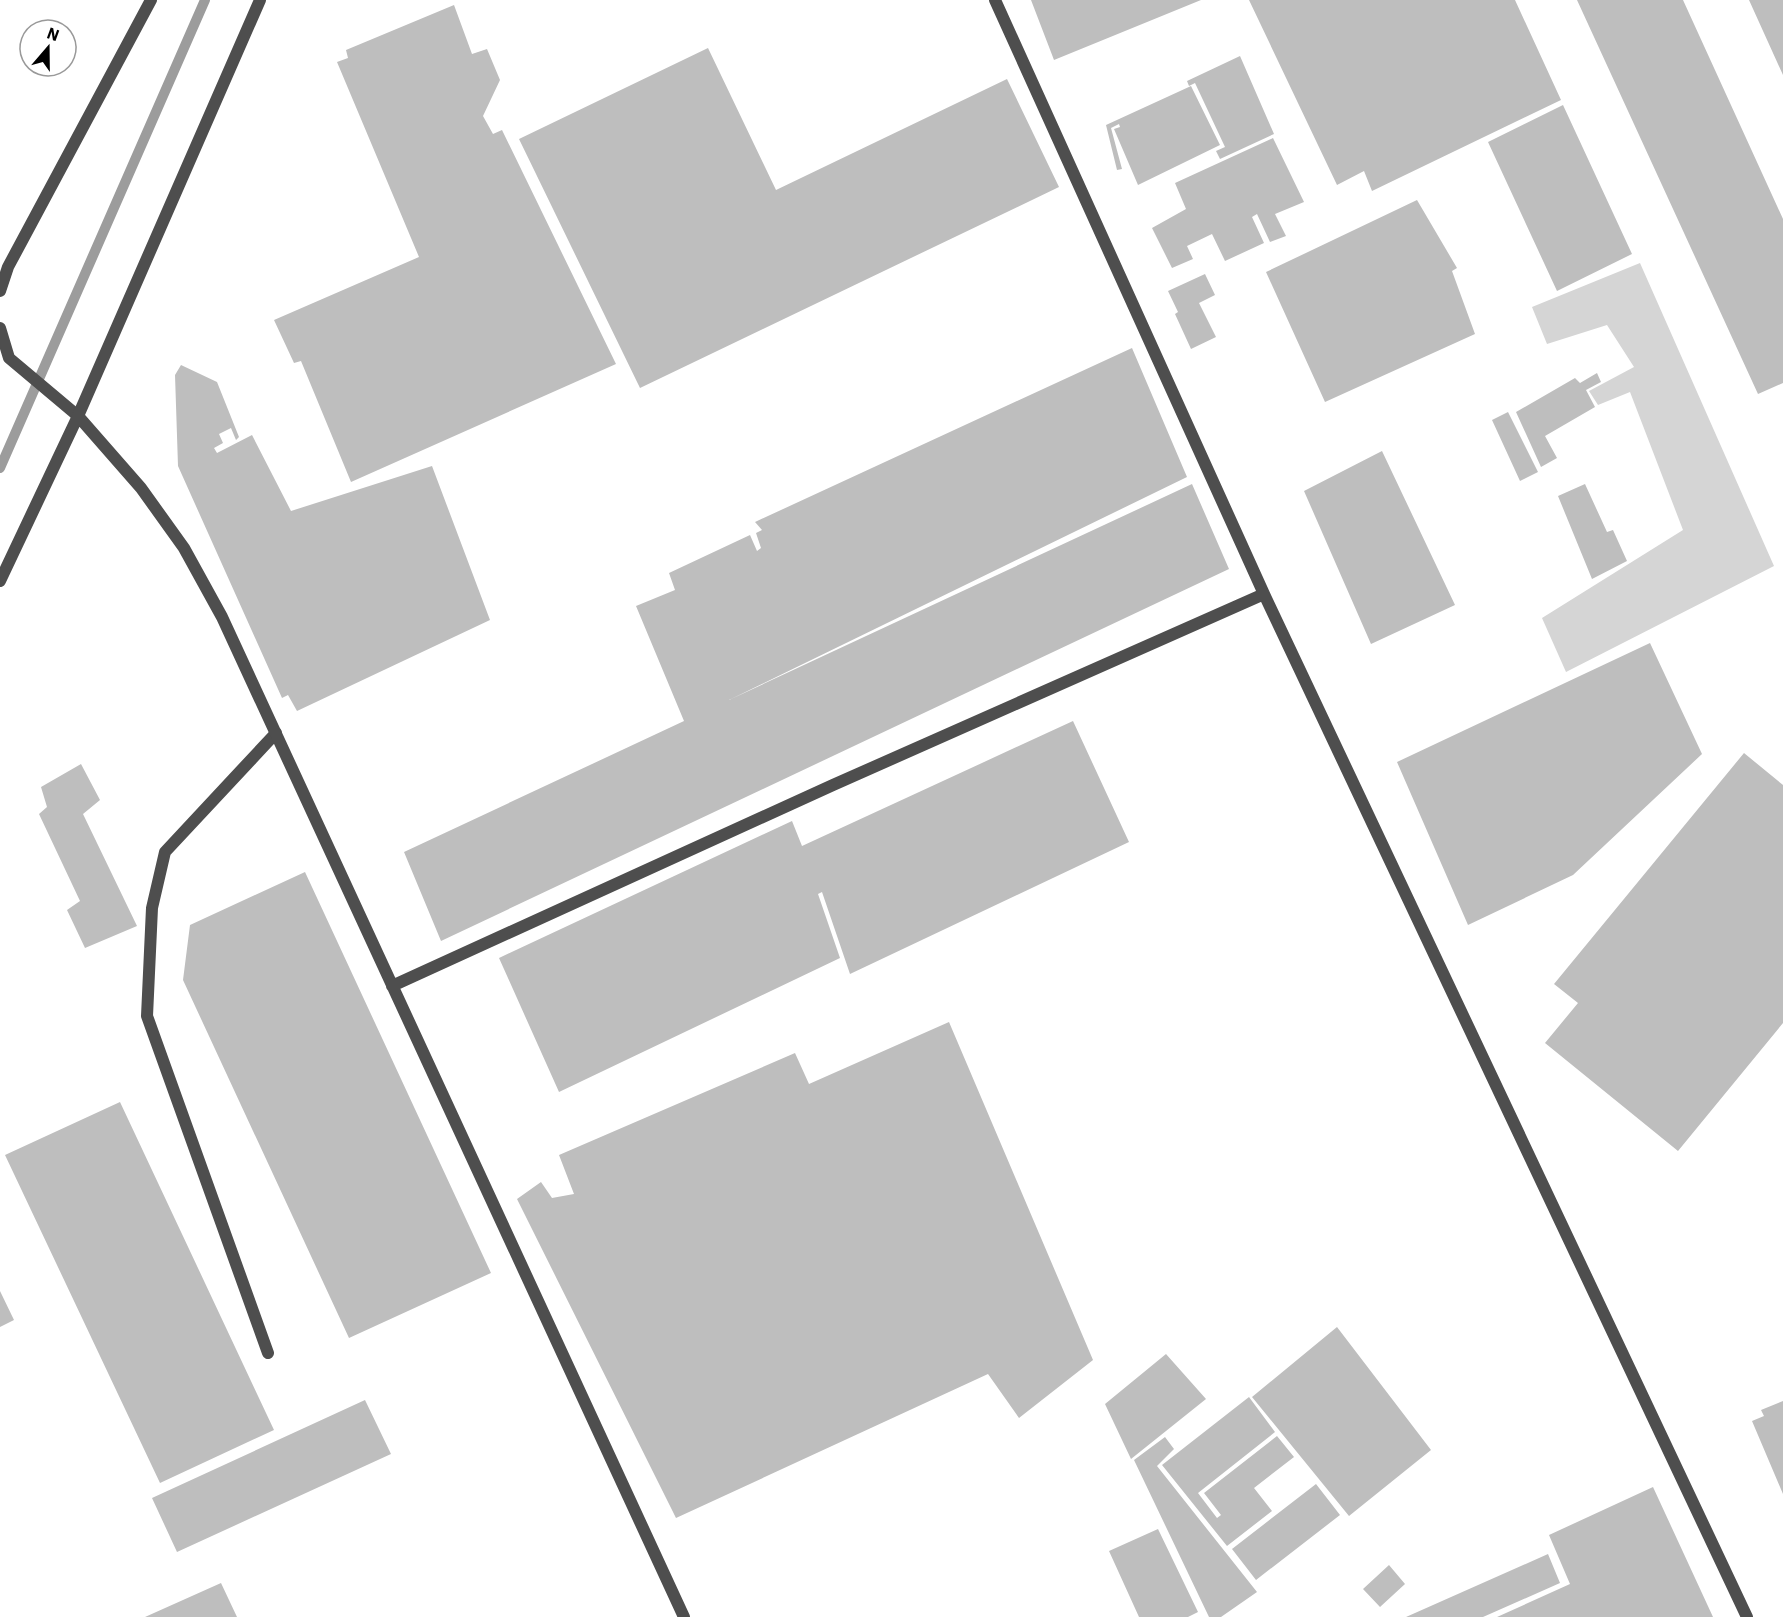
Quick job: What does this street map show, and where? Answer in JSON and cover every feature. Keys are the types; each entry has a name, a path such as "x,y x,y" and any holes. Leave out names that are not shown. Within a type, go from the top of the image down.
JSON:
{"street":[{"path":"0,291 8,267 152,0"},
{"path":"0,581 78,416 260,0"},
{"path":"995,0 1264,594 1747,1617"},
{"path":"0,328 4,359 78,416 141,488 184,548 222,617 684,1617"},
{"path":"392,986 833,785 1264,594"},
{"path":"268,1353 147,1016 152,908 165,852 276,733"}],"shaded area":[{"path":"1640,263 1774,566 1566,672 1542,618 1683,530 1630,392 1598,405 1589,391 1634,367 1607,325 1547,344 1532,307"}],"building":[{"path":"1031,0 1201,0 1054,60"},
{"path":"1249,0 1515,0 1561,100 1372,191 1364,171 1337,185"},
{"path":"1577,0 1683,0 1783,219 1783,383 1758,394"},
{"path":"1749,0 1783,0 1783,75"},
{"path":"454,5 472,54 487,49 500,80 483,116 493,134 502,130 616,364 351,482 301,361 294,363 274,320 419,257 337,62 348,58 346,50"},
{"path":"708,48 776,190 1007,79 1059,187 640,388 519,139"},
{"path":"1240,56 1274,134 1220,159 1216,151 1225,147 1195,83 1189,86 1187,81"},
{"path":"1191,86 1220,145 1138,185 1114,129 1120,127 1119,124 1111,128 1122,169 1117,170 1106,125"},
{"path":"1563,105 1632,254 1557,291 1488,142"},
{"path":"1273,138 1304,202 1275,214 1286,236 1270,242 1257,214 1252,217 1264,243 1225,261 1212,234 1187,246 1193,259 1172,268 1152,228 1186,209 1175,183"},
{"path":"1417,200 1457,268 1452,271 1475,334 1325,402 1266,272"},
{"path":"1205,274 1215,295 1199,303 1216,337 1191,349 1175,314 1178,312 1168,291"},
{"path":"1132,348 1187,477 729,700 1192,484 1229,569 441,941 404,852 684,721 636,606 675,590 669,573 750,535 757,551 761,548 756,533 762,530 755,522"},
{"path":"181,365 217,382 239,437 236,440 231,428 219,434 223,443 214,448 217,453 252,435 291,511 432,466 490,620 297,711 288,695 282,698 178,466 175,375"},
{"path":"1597,373 1601,382 1586,390 1595,407 1545,436 1557,458 1541,467 1516,412 1575,378 1580,383"},
{"path":"1508,412 1538,472 1520,481 1492,420"},
{"path":"1382,451 1455,605 1371,644 1304,491"},
{"path":"1585,484 1607,532 1613,530 1627,561 1592,579 1558,496"},
{"path":"1650,643 1702,754 1573,875 1468,925 1397,762"},
{"path":"1073,721 1129,842 850,974 822,892 818,894 840,958 559,1092 499,958 792,821 802,846"},
{"path":"1744,753 1783,785 1783,1023 1678,1151 1545,1043 1578,1003 1554,984"},
{"path":"81,764 100,800 83,814 137,926 85,948 67,910 80,901 39,814 47,807 41,787"},
{"path":"305,872 491,1273 349,1338 183,980 190,925"},
{"path":"949,1022 1093,1360 1019,1418 988,1374 676,1518 517,1199 541,1182 552,1198 574,1194 559,1155 795,1053 809,1084"},
{"path":"120,1102 274,1430 160,1483 5,1155"},
{"path":"0,1291 14,1320 0,1327"},
{"path":"1337,1327 1431,1450 1349,1516 1252,1397"},
{"path":"1166,1354 1206,1399 1131,1459 1105,1404"},
{"path":"1249,1397 1275,1432 1198,1493 1217,1518 1221,1515 1204,1493 1277,1436 1294,1457 1254,1488 1272,1511 1227,1546 1162,1465"},
{"path":"365,1400 391,1454 177,1552 152,1498"},
{"path":"1783,1401 1783,1494 1752,1421 1764,1416 1761,1410"},
{"path":"1165,1437 1174,1449 1157,1466 1257,1592 1221,1617 1209,1617 1134,1460"},
{"path":"1316,1484 1340,1515 1256,1580 1232,1549"},
{"path":"1653,1487 1713,1617 1497,1617 1570,1584 1549,1535"},
{"path":"1158,1529 1198,1612 1188,1617 1139,1617 1109,1551"},
{"path":"1548,1554 1560,1583 1483,1617 1406,1617"},
{"path":"1389,1565 1405,1584 1380,1607 1363,1589"},
{"path":"221,1583 237,1617 145,1617"}],"waterway":[{"path":"0,468 205,0"}]}
